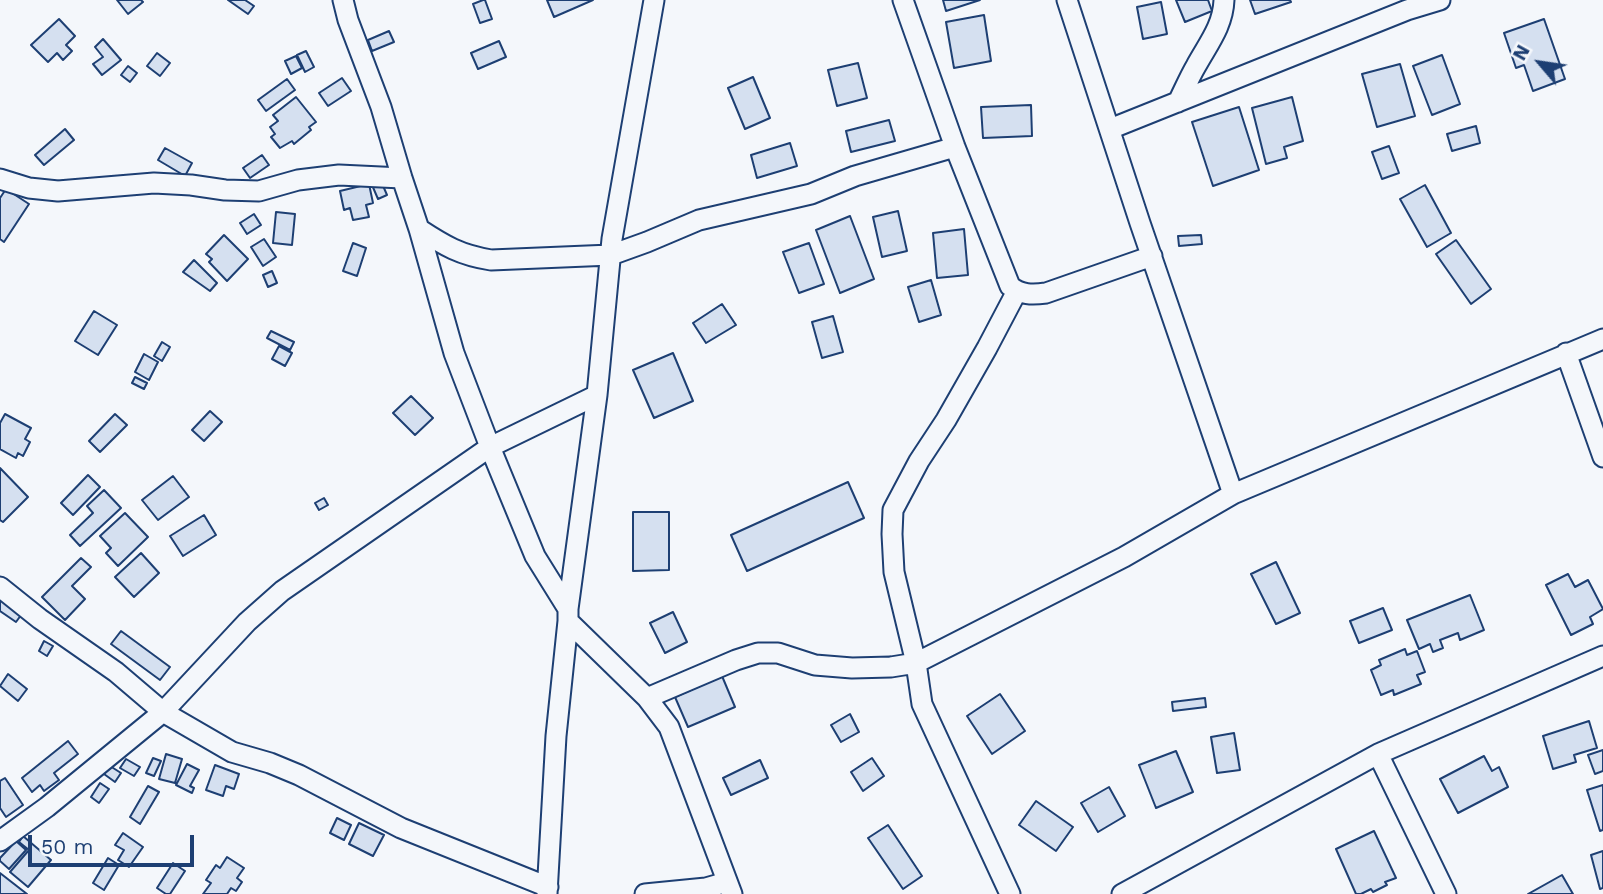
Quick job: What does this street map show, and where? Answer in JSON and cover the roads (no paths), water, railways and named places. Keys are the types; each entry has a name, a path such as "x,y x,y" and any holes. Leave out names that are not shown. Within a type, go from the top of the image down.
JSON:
{"street":[{"path":"343,0 381,107 454,352 535,556 568,615 648,698 669,727 729,888 645,894"},
{"path":"0,587 40,619 116,672 163,712 232,752 299,775 401,828 547,891 556,736 568,615 597,395 612,239 654,0"},
{"path":"903,0 955,147 1010,286 1030,295 1046,293 1152,257"},
{"path":"1067,0 1233,494"},
{"path":"1178,102 1214,35 1223,14 1224,0"},
{"path":"1110,129 1395,15 1440,0"},
{"path":"419,229 449,248 476,258 491,260 611,255 699,220 811,194 855,176 955,147"},
{"path":"0,179 29,188 58,191 154,183 259,191 298,180 339,175 402,178"},
{"path":"1010,894 922,704 916,663 894,572 892,534 893,510 1017,291"},
{"path":"648,698 758,653 778,653 815,665 852,668 916,663 1124,556 1233,494 1603,339"},
{"path":"1566,353 1603,457"},
{"path":"1,837 47,807 163,712 247,622 282,591 490,447 597,395"},
{"path":"1122,894 1378,754 1603,656"},
{"path":"1378,754 1446,894"}]}
